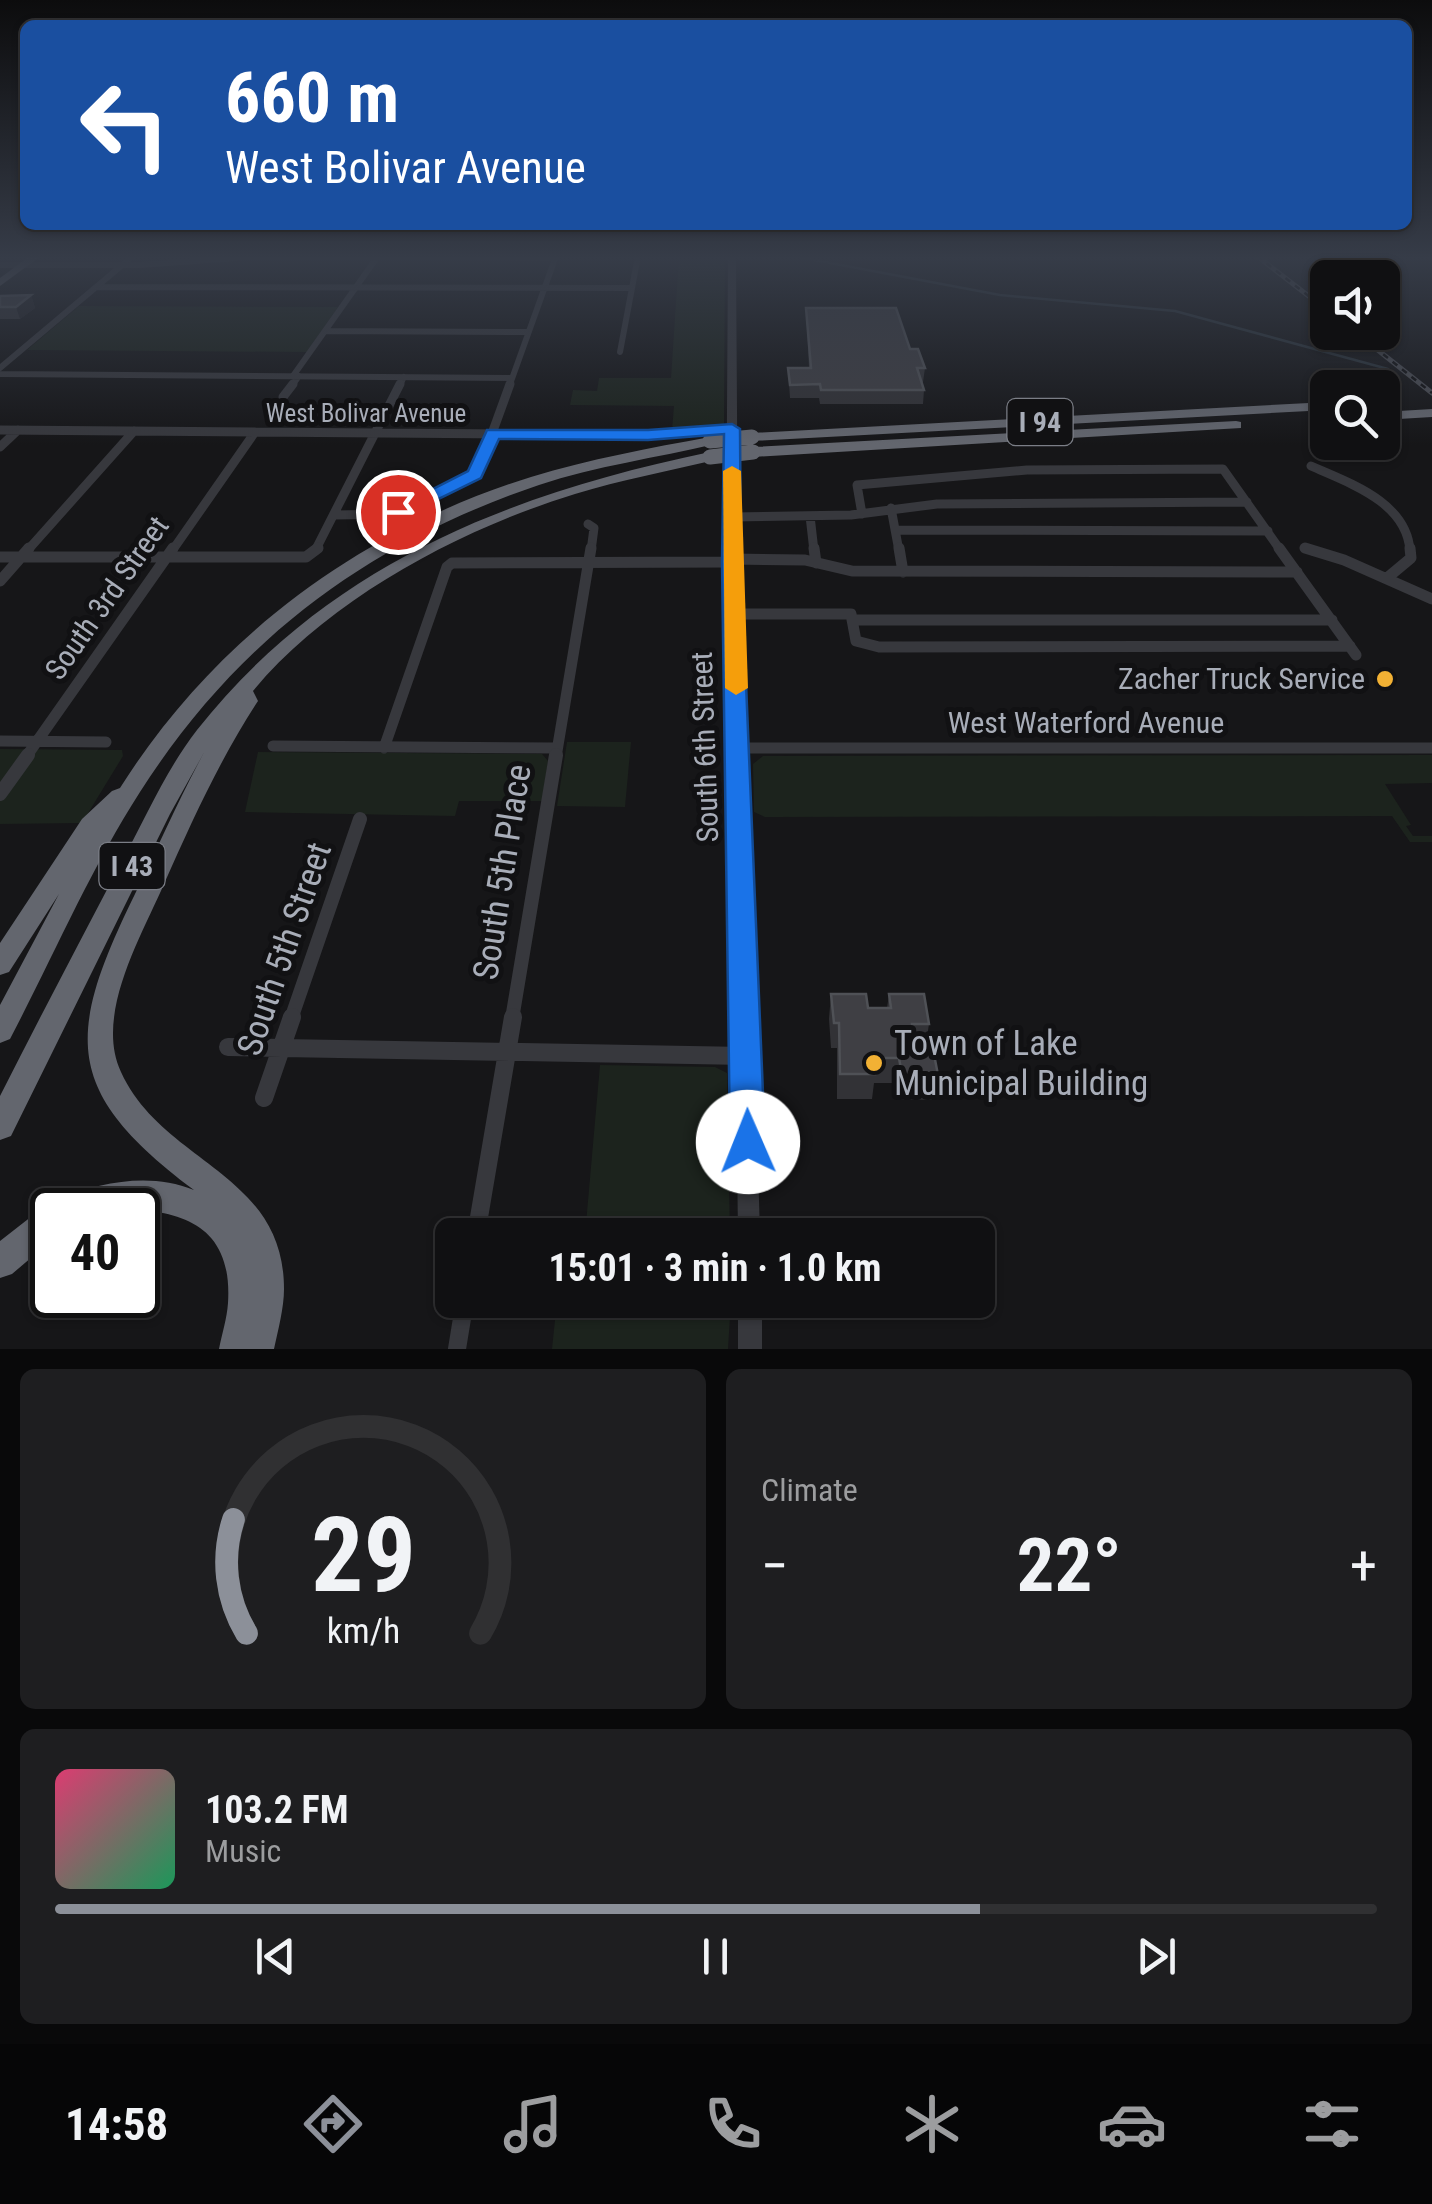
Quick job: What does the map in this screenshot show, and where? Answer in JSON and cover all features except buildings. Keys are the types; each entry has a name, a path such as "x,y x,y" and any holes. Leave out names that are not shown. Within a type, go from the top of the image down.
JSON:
{"highway":[{"path":"1400,403 1432,401"},
{"name":"I 94","path":"0,1032 133,784 214,675 304,595 376,549 466,505 562,472 753,444 1310,407"},
{"path":"1400,417 1432,415"},
{"name":"I 94","path":"753,444 1310,421"},
{"name":"I 94","path":"245,690 268,663 325,613 424,548 535,501 710,449"},
{"path":"245,690 248,701 198,782 118,957 106,990 100,1043 108,1078 123,1107 144,1130 229,1195 251,1218 266,1252 270,1290 257,1349"},
{"name":"I 43","path":"0,1126 180,776 202,739 245,690"},
{"path":"0,965 99,813 133,784"},
{"path":"160,1193 192,1202 215,1220 240,1250 247,1272 244,1322 236,1349"},
{"path":"0,1262 30,1238"}],"street":[{"path":"0,371 59,319"},
{"path":"283,398 334,319"},
{"path":"334,516 393,514 480,469 533,319"},
{"path":"620,352 626,319"},
{"name":"South 6th Street","path":"732,319 733,614 740,748 749,1218"},
{"path":"326,330 528,332"},
{"path":"0,371 512,378"},
{"path":"0,556 306,557 316,551 404,377"},
{"name":"West Bolivar Avenue","path":"0,430 648,435 732,429"},
{"path":"0,447 18,430"},
{"path":"0,581 134,431"},
{"name":"South 3rd Street","path":"0,794 255,432"},
{"path":"1311,466 1369,495 1394,511 1407,526 1413,542 1411,558 1387,578"},
{"path":"733,614 851,614 856,641 878,647 1353,651 1223,469 1027,470 858,485 862,514"},
{"path":"732,516 862,514 891,508 995,503 1247,502"},
{"path":"891,508 903,572"},
{"path":"810,516 816,563"},
{"name":"South 5th Place","path":"479,1218 589,561 594,528 588,524"},
{"path":"895,530 1268,530"},
{"path":"1306,548 1432,599"},
{"path":"384,748 452,564 732,560 816,563 852,571 1297,572"},
{"path":"852,620 1332,620"},
{"path":"0,741 106,742"},
{"path":"272,746 556,748"},
{"name":"West Waterford Avenue","path":"740,748 1432,748"},
{"name":"South 5th Street","path":"264,1098 360,819"},
{"path":"228,1047 746,1056"},
{"path":"457,1349 462,1318"},
{"path":"750,1318 750,1349"}],"shaded area":[{"path":"64,319 330,319 307,352 27,350"},
{"path":"675,319 725,319 724,425 672,430 674,406 570,405 573,390 597,391 599,378 671,378"},
{"path":"567,742 631,742 625,807 557,806"},
{"path":"0,749 122,750 123,756 82,823 0,824"},
{"path":"258,752 542,754 548,761 542,801 459,801 455,816 245,812"},
{"path":"1432,755 1432,783 1385,784 1411,825 1406,826 1413,836 1432,836 1432,842 1410,842 1392,816 765,817 754,812 753,764 763,756"},
{"path":"600,1065 715,1067 727,1073 730,1218 586,1218"},
{"path":"555,1318 730,1318 728,1349 552,1349"}],"waterway":[{"path":"1204,319 1388,369"}],"railway":[{"path":"1378,350 1432,393"}],"slow traffic":[{"path":"732,471 736,688"}],"place":[{"name":"Zacher Truck Service","path":"1385,679"},
{"name":"Town of Lake Municipal Building","path":"874,1063"}],"route":[{"path":"398,512 475,474 493,434 648,435 732,429 733,614 740,748 748,1142"}]}
